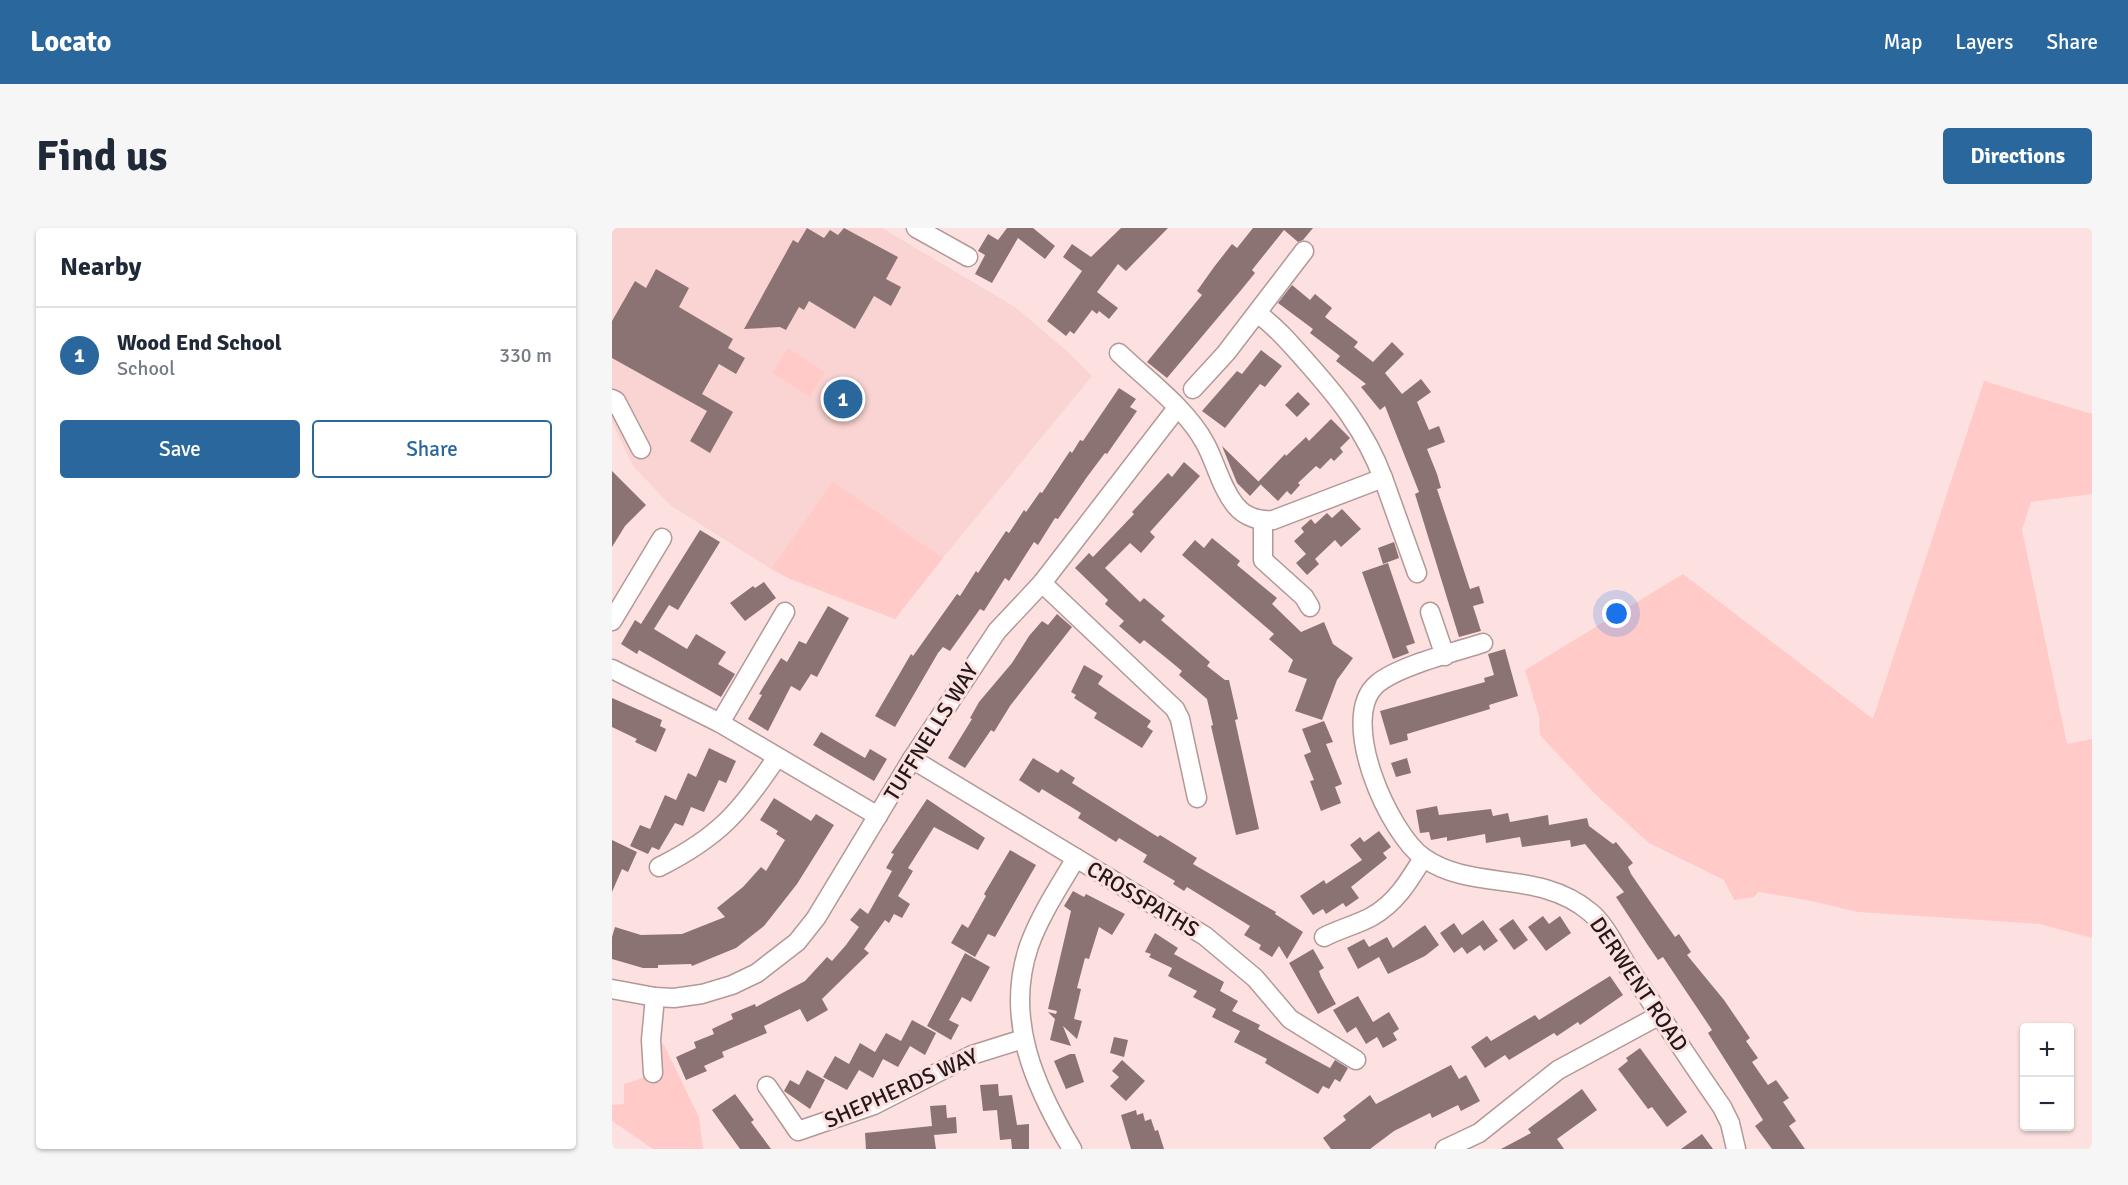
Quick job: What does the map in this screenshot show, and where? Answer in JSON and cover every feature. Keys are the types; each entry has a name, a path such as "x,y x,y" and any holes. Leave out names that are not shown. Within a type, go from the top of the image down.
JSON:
{"street":[{"path":"916,228 968,257"},
{"path":"1193,389 1226,352 1304,251"},
{"path":"1257,313 1276,328 1337,395 1372,450 1417,573"},
{"path":"1119,353 1177,408 1204,442 1235,506 1244,514 1263,521 1286,515 1383,478"},
{"path":"612,399 616,402 641,450"},
{"name":"TUFFNELLS WAY","path":"612,989 655,997 674,998 702,994 732,985 783,956 816,918 912,759 997,631 1042,583 1177,408"},
{"path":"1263,521 1263,560 1304,597 1310,607"},
{"path":"612,621 662,538"},
{"path":"1042,583 1175,709 1180,719 1197,798"},
{"path":"720,723 785,612"},
{"path":"1432,617 1445,656"},
{"name":"DERWENT ROAD","path":"1483,643 1384,680 1370,692 1365,705 1365,750 1372,779 1388,811 1423,858 1450,870 1542,886 1577,901 1593,914 1722,1107 1730,1123 1736,1149"},
{"path":"612,669 720,723 878,816"},
{"path":"659,867 706,841 730,821 777,757"},
{"name":"CROSSPATHS","path":"912,759 1205,936 1255,978 1290,1019 1356,1060"},
{"path":"1072,1149 1033,1076 1023,1039 1020,1006 1028,948 1042,916 1076,858"},
{"path":"1324,937 1371,917 1391,904 1423,858"},
{"path":"653,1073 651,1040 655,997"},
{"path":"1445,1149 1479,1133 1558,1070 1660,1015"},
{"name":"SHEPHERDS WAY","path":"767,1086 798,1131 899,1094 972,1055 1023,1039"}],"shaded area":[{"path":"612,228 882,228 1015,307 1067,351 1092,376 943,558 833,481 771,569 670,505 633,466 612,422"},
{"path":"788,348 825,372 810,397 772,373"},
{"path":"1984,381 2092,414 2092,494 2031,502 2022,530 2067,744 2092,739 2092,938 2040,924 1858,912 1758,892 1754,897 1734,900 1724,880 1649,843 1596,795 1540,735 1539,716 1525,670 1683,574 1873,719"},
{"path":"833,481 943,558 895,619 790,579 771,569"},
{"path":"663,1043 699,1117 703,1149 653,1149 612,1121 612,1105 624,1104 624,1084 649,1076 647,1058"}],"building":[{"path":"807,228 824,238 830,230 838,235 844,228 898,257 886,279 901,287 891,306 874,296 855,329 809,301 804,310 799,307 786,330 780,327 744,329 793,240 798,243"},
{"path":"1007,228 1033,228 1055,246 1045,259 1018,238 992,283 975,274 985,255 978,251 988,234 998,240"},
{"path":"1121,228 1168,228 1126,271 1118,264 1097,292 1118,308 1109,319 1099,311 1097,314 1092,310 1074,334 1070,331 1066,336 1047,321 1082,271 1063,257 1072,244 1091,257"},
{"path":"1253,228 1313,228 1303,240 1298,242 1284,230 1252,270 1255,273 1167,378 1147,362 1202,295 1197,291 1232,244 1237,248"},
{"path":"656,269 689,288 679,307 733,339 728,348 745,358 736,374 719,364 702,394 733,412 710,453 690,441 707,411 612,358 612,321 635,281 646,288"},
{"path":"1292,285 1310,300 1315,294 1332,308 1325,317 1358,342 1354,347 1373,362 1392,342 1404,354 1385,373 1402,394 1421,379 1431,392 1417,402 1429,430 1439,426 1445,442 1427,449 1437,474 1441,488 1437,489 1470,589 1479,586 1484,603 1473,606 1481,631 1459,637 1415,494 1419,492 1385,406 1380,410 1361,387 1366,384 1336,361 1340,356 1310,333 1313,329 1278,303"},
{"path":"1261,350 1282,366 1265,387 1260,384 1225,428 1202,411 1237,371 1242,374"},
{"path":"1119,388 1136,399 1130,407 1137,411 1107,454 1105,453 1058,519 1055,518 1038,545 1034,542 1009,581 1005,578 984,611 980,609 950,651 943,647 938,653 895,727 875,716 911,654 913,656 957,594 960,596 976,571 978,573 1006,531 1009,533 1024,510 1026,512 1040,492 1042,493 1070,451 1072,453 1080,440 1083,441"},
{"path":"1298,392 1310,404 1297,417 1285,405"},
{"path":"1331,419 1350,438 1340,448 1343,452 1334,461 1331,458 1320,469 1316,466 1298,483 1300,485 1291,495 1287,491 1278,501 1258,482 1285,454 1286,456 1306,437 1309,441"},
{"path":"1222,446 1261,484 1250,496 1237,483"},
{"path":"1184,462 1200,476 1150,532 1155,537 1141,553 1130,543 1105,568 1140,602 1144,598 1165,616 1161,620 1210,662 1207,666 1225,680 1229,680 1238,719 1235,720 1259,829 1236,835 1207,699 1179,675 1182,671 1170,661 1144,640 1140,644 1119,626 1124,621 1105,604 1108,600 1075,568 1089,553 1093,557 1134,514 1132,512 1168,473 1172,477"},
{"path":"612,471 646,505 625,526 612,547"},
{"path":"1342,509 1361,529 1341,547 1335,540 1315,559 1319,564 1307,575 1296,563 1306,554 1294,541 1304,532 1301,528 1311,519 1315,524 1327,513 1332,518"},
{"path":"700,530 720,542 678,610 669,605 654,629 687,649 696,634 726,652 718,664 735,674 721,697 639,650 637,654 621,644 635,620 641,624"},
{"path":"1212,538 1240,561 1237,565 1277,598 1272,604 1301,632 1324,622 1333,644 1353,658 1337,680 1322,720 1295,711 1307,679 1288,672 1293,660 1269,639 1274,634 1182,555 1195,540 1204,548"},
{"path":"1394,542 1399,558 1383,564 1378,548"},
{"path":"1388,563 1415,643 1406,646 1409,653 1393,659 1362,572"},
{"path":"764,582 776,598 745,621 730,603 753,586 755,588"},
{"path":"828,606 849,618 817,677 811,674 800,691 791,686 768,731 748,719 762,695 759,694 781,658 787,662 799,641 806,644"},
{"path":"1057,614 1072,627 1010,706 994,732 991,730 965,768 948,758 972,719 970,718 979,702 1012,663 1029,636 1042,621 1048,625"},
{"path":"1505,649 1518,696 1489,705 1490,709 1407,734 1408,740 1390,745 1380,711 1485,682 1484,678 1494,675 1488,654"},
{"path":"1084,665 1103,676 1098,684 1151,721 1147,727 1153,731 1142,748 1094,718 1097,713 1074,698 1076,695 1071,692"},
{"path":"612,698 662,720 660,726 666,729 656,752 635,742 637,739 612,727"},
{"path":"1324,721 1333,742 1326,744 1342,784 1335,787 1341,803 1321,811 1310,781 1314,780 1304,755 1311,752 1302,729"},
{"path":"821,732 865,758 870,749 887,759 874,781 813,745"},
{"path":"709,748 736,761 726,783 719,780 704,812 691,807 683,826 675,823 659,850 652,847 648,854 630,846 640,825 650,829 665,795 676,800 688,773 696,777"},
{"path":"1033,758 1058,773 1061,769 1075,778 1072,783 1158,837 1160,835 1197,858 1193,864 1276,912 1275,914 1303,932 1287,959 1279,946 1272,957 1259,949 1261,945 1244,935 1250,926 1187,887 1184,891 1173,884 1175,881 1143,862 1147,855 1119,838 1116,842 1078,818 1081,813 1042,789 1039,793 1019,780"},
{"path":"1407,758 1411,773 1396,777 1391,763"},
{"path":"774,798 811,821 816,814 834,825 797,884 764,926 736,948 692,966 691,964 658,965 658,968 643,968 612,959 612,937 615,927 641,935 682,934 725,917 717,908 743,887 761,867 766,871 785,840 776,834 778,831 760,820"},
{"path":"927,799 985,838 978,850 934,827 908,868 913,871 898,896 910,904 902,918 894,914 889,923 885,920 864,949 869,953 822,999 828,1010 807,1022 800,1009 764,1026 767,1033 722,1052 724,1057 704,1066 707,1071 686,1080 676,1057 696,1048 694,1042 714,1034 712,1029 733,1019 731,1014 755,1004 756,1007 805,981 827,957 832,961 846,945 859,927 850,920 860,908 868,914 892,871 886,868 894,854 891,853"},
{"path":"1437,806 1439,815 1491,809 1493,816 1508,813 1510,822 1548,815 1549,825 1587,818 1589,826 1613,844 1616,842 1633,863 1628,867 1631,874 1675,937 1679,934 1691,952 1687,955 1724,1000 1750,1038 1746,1041 1758,1058 1752,1062 1768,1085 1776,1080 1789,1098 1783,1102 1796,1121 1789,1126 1805,1149 1772,1149 1755,1126 1763,1120 1708,1033 1712,1030 1663,957 1658,960 1647,944 1616,897 1624,892 1585,844 1571,847 1570,840 1522,847 1520,837 1486,843 1485,834 1447,841 1447,837 1431,840 1429,832 1420,833 1416,810"},
{"path":"1379,831 1391,847 1383,853 1387,858 1351,887 1359,898 1346,907 1343,903 1326,914 1323,909 1313,915 1300,896 1324,880 1326,884 1362,860 1350,845 1360,837 1364,842"},
{"path":"612,840 637,852 628,872 622,869 612,892"},
{"path":"1010,850 1036,865 995,937 988,934 975,957 951,943 962,924 968,928 986,896 984,894"},
{"path":"1073,891 1084,897 1086,894 1125,914 1112,935 1099,927 1089,959 1085,958 1077,988 1081,989 1074,1019 1082,1021 1077,1039 1063,1026 1071,1046 1050,1040 1055,1019 1048,1012 1056,1014 1057,1011 1048,1009 1071,911 1064,906"},
{"path":"1543,916 1549,924 1560,916 1571,933 1546,951 1528,927"},
{"path":"1513,919 1528,940 1514,950 1499,929"},
{"path":"1483,920 1498,941 1484,951 1480,945 1467,954 1462,947 1454,953 1440,933 1454,923 1462,935"},
{"path":"1425,925 1439,945 1425,956 1388,974 1379,957 1358,969 1347,948 1364,939 1369,947 1387,937 1393,948"},
{"path":"1155,933 1178,948 1174,954 1224,982 1220,991 1238,1001 1232,1011 1260,1025 1258,1029 1330,1068 1335,1060 1348,1068 1340,1082 1335,1079 1329,1089 1323,1086 1318,1094 1265,1063 1267,1059 1234,1042 1240,1031 1212,1017 1216,1009 1193,997 1197,991 1168,976 1172,968 1149,957 1151,954 1145,952"},
{"path":"1313,949 1324,968 1319,971 1321,977 1336,1004 1318,1014 1289,963"},
{"path":"965,953 990,967 971,1002 962,997 949,1020 959,1025 951,1040 927,1026"},
{"path":"1610,976 1623,995 1580,1025 1578,1022 1557,1036 1554,1033 1509,1060 1505,1055 1485,1068 1471,1047 1487,1036 1491,1041 1535,1015 1539,1020"},
{"path":"1358,996 1373,1022 1389,1012 1399,1029 1393,1033 1397,1040 1383,1048 1377,1037 1366,1044 1356,1027 1347,1033 1333,1010"},
{"path":"912,1020 936,1033 925,1055 910,1046 898,1067 883,1059 873,1078 859,1070 847,1090 823,1077 835,1056 849,1064 860,1043 875,1052 886,1033 901,1041"},
{"path":"1114,1037 1128,1040 1124,1057 1110,1053"},
{"path":"1640,1048 1687,1112 1667,1127 1652,1107 1648,1109 1618,1069 1628,1061 1626,1058"},
{"path":"1075,1054 1084,1082 1066,1089 1054,1061"},
{"path":"1122,1060 1145,1081 1126,1101 1110,1086 1119,1077 1112,1071"},
{"path":"1451,1065 1459,1079 1466,1075 1480,1101 1461,1111 1458,1105 1432,1118 1430,1113 1394,1131 1370,1149 1331,1149 1323,1138 1346,1120 1343,1116 1370,1095 1376,1104"},
{"path":"807,1070 825,1080 810,1109 784,1091 790,1080 799,1085"},
{"path":"998,1084 999,1096 1012,1095 1017,1125 1029,1124 1029,1149 1012,1149 1011,1139 1000,1140 997,1110 983,1111 980,1085"},
{"path":"1582,1089 1597,1110 1557,1139 1564,1149 1501,1149 1531,1133 1528,1129"},
{"path":"735,1094 754,1120 751,1122 771,1149 740,1149 712,1110"},
{"path":"946,1105 947,1118 956,1117 957,1133 934,1135 936,1149 866,1149 865,1133 932,1126 930,1106"},
{"path":"1136,1110 1137,1115 1143,1113 1145,1121 1151,1119 1155,1131 1158,1130 1164,1149 1131,1149 1121,1115"},
{"path":"1702,1134 1713,1149 1681,1149"}],"place":[{"name":"Wood End School","path":"843,399"}]}
